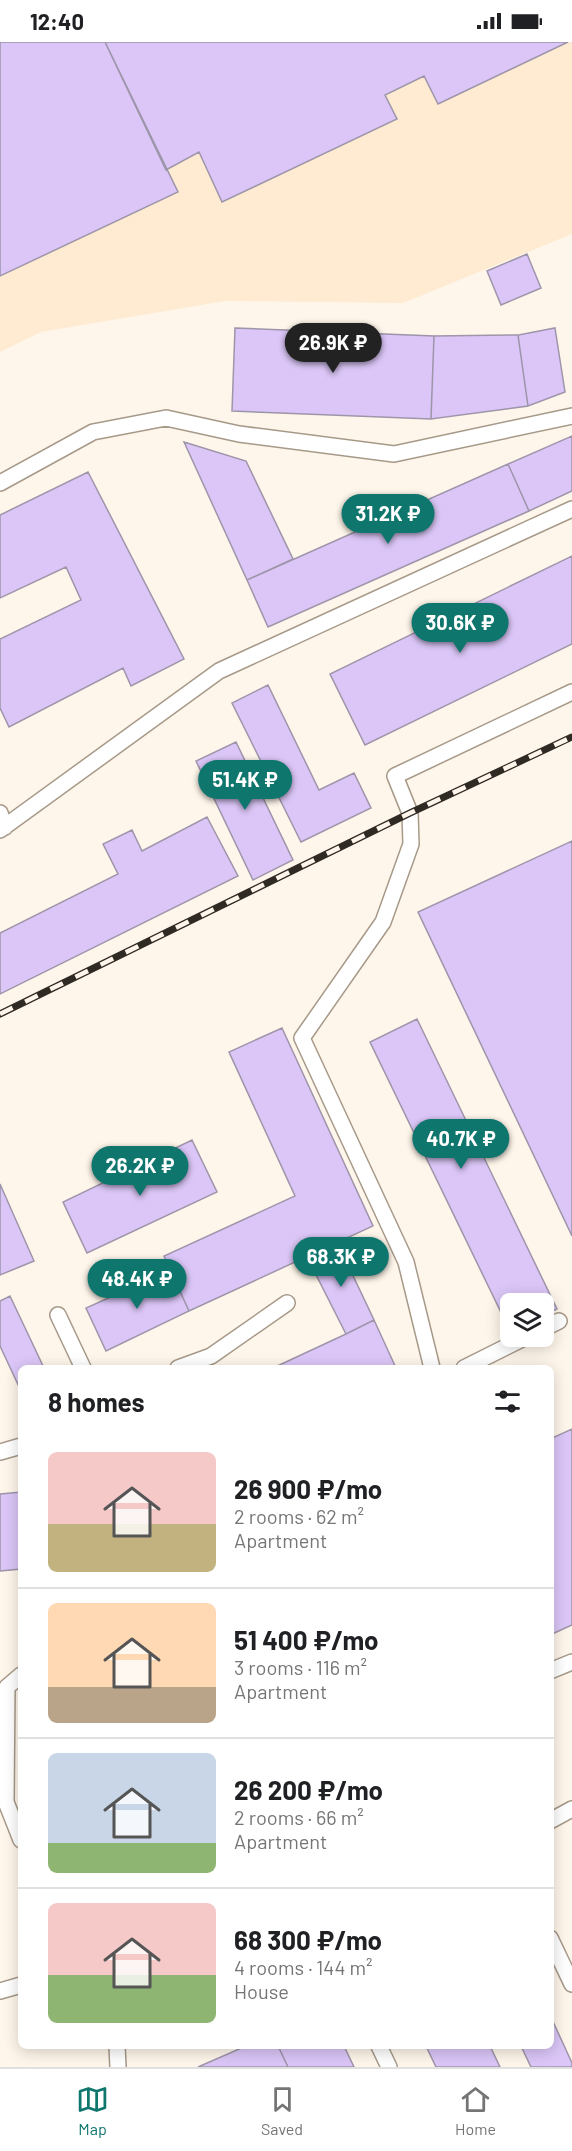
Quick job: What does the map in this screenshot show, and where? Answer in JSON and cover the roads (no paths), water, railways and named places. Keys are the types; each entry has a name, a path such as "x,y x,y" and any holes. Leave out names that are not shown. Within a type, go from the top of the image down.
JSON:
{"lane":[{"path":"0,483 93,432 166,418 239,434 394,454 572,416"},
{"path":"2,823 219,671 572,509"},
{"path":"431,1365 406,1262 302,1038 383,921 411,844 410,813 395,776 572,692"},
{"path":"186,1365 211,1356 287,1303"},
{"path":"58,1315 81,1365"},
{"path":"554,1324 560,1321"},
{"path":"470,1365 506,1347"},
{"path":"0,1452 18,1447"},
{"path":"554,1669 572,1662"},
{"path":"18,1678 7,1687 6,1802 18,1832"},
{"path":"554,1819 572,1809"},
{"path":"554,1946 572,1984"},
{"path":"0,1991 18,1986"},
{"path":"117,2049 118,2067"},
{"path":"380,2049 389,2067"}],"railway":[{"path":"0,1014 410,813 572,737"}]}
